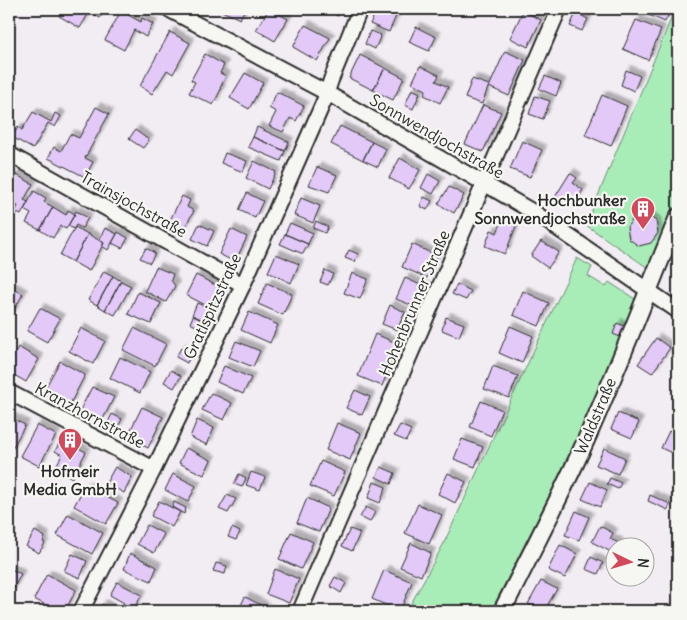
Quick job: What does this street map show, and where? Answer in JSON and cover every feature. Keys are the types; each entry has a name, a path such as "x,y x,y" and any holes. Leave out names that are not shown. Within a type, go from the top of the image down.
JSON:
{"street":[{"name":"Sonnwendjochstraße","path":"168,9 327,93 535,213 678,311"},
{"name":"Gratlspitzstraße","path":"81,611 154,469 242,285 320,110 360,9"},
{"name":"Hohenbrunner Straße","path":"300,611 560,9"},
{"name":"Trainsjochstraße","path":"9,154 242,285"},
{"name":"Waldstraße","path":"502,611 581,451 607,392 678,216"},
{"name":"Kranzhornstraße","path":"9,392 154,469"}],"green space":[{"path":"675,9 678,9 678,202 651,270 586,225"},
{"path":"577,258 592,267 588,276 606,287 609,282 638,301 574,447 491,611 407,611 443,545"}],"building":[{"path":"62,9 91,9 80,28 59,16"},
{"path":"97,9 106,9 100,18 93,14"},
{"path":"217,9 245,9 240,19"},
{"path":"269,9 288,19 275,41 256,30"},
{"path":"322,9 341,9 338,16"},
{"path":"377,9 396,16 389,32 370,24"},
{"path":"640,9 671,9 665,22 639,11"},
{"path":"121,11 141,22 142,18 153,24 146,37 134,30 124,50 105,40"},
{"path":"523,11 541,20 528,47 510,38"},
{"path":"576,13 588,19 582,31 570,26"},
{"path":"636,20 661,30 648,60 623,49"},
{"path":"305,25 330,38 317,61 293,47"},
{"path":"416,27 436,37 429,51 409,42"},
{"path":"370,31 381,35 375,49 365,44"},
{"path":"170,32 190,43 173,74 167,70 152,94 140,86"},
{"path":"505,51 525,60 509,96 489,87"},
{"path":"205,54 224,65 220,73 226,76 213,105 189,93 195,82 191,80"},
{"path":"360,55 385,68 373,90 349,78"},
{"path":"420,66 439,75 436,81 448,87 440,103 424,95 426,90 412,83"},
{"path":"385,68 404,78 393,100 373,90"},
{"path":"626,70 640,76 634,91 621,85"},
{"path":"245,73 263,83 249,109 230,98"},
{"path":"545,76 561,83 556,96 539,89"},
{"path":"472,79 489,85 482,104 465,98"},
{"path":"412,89 420,93 413,109 405,105"},
{"path":"277,92 304,106 296,121 290,118 283,132 269,126 276,112 269,108"},
{"path":"602,95 627,106 611,146 585,135"},
{"path":"535,96 550,101 543,119 529,114"},
{"path":"483,105 501,112 483,152 465,144"},
{"path":"96,107 109,114 85,158 93,162 85,177 48,158 54,147 61,151 70,134 79,138"},
{"path":"33,112 51,122 55,113 61,116 55,127 48,123 33,149 12,137 18,127 22,130"},
{"path":"340,126 372,142 363,160 331,144"},
{"path":"257,127 289,142 285,151 253,137"},
{"path":"135,130 149,140 143,148 129,139"},
{"path":"253,137 285,151 281,161 248,147"},
{"path":"522,141 542,150 530,177 510,169"},
{"path":"372,142 386,149 378,167 363,160"},
{"path":"225,153 247,161 243,172 221,163"},
{"path":"400,158 420,170 409,189 389,178"},
{"path":"254,161 276,172 268,189 246,178"},
{"path":"317,167 337,175 329,192 309,185"},
{"path":"570,173 577,178 573,183 583,190 571,208 555,197"},
{"path":"15,174 33,184 24,200 28,202 21,215 15,212 18,206 9,201 9,180 11,181"},
{"path":"428,174 440,181 433,194 421,188"},
{"path":"449,187 464,195 454,213 438,204"},
{"path":"34,191 46,198 44,202 53,207 40,230 26,223 31,214 24,210"},
{"path":"247,193 263,201 255,218 239,210"},
{"path":"182,196 190,200 187,207 194,211 183,230 169,222"},
{"path":"424,197 432,201 427,210 420,206"},
{"path":"301,198 320,206 313,223 294,215"},
{"path":"53,207 66,215 68,210 75,214 66,229 60,226 53,238 40,230"},
{"path":"76,211 88,218 82,228 76,225 74,229 68,226"},
{"name":"Hochbunker Sonnwendjochstraße","path":"646,214 656,221 658,233 651,243 639,246 629,239 627,227 634,217"},
{"path":"316,221 328,227 325,233 313,228"},
{"path":"502,221 516,226 505,254 485,246 491,230 497,233"},
{"path":"290,223 313,233 308,244 285,234"},
{"path":"199,224 214,231 207,246 192,239"},
{"path":"75,227 88,234 73,262 60,255"},
{"path":"105,228 117,234 108,250 102,246 104,243 99,240"},
{"path":"231,229 247,237 235,262 219,254"},
{"path":"118,232 128,238 122,248 112,243"},
{"path":"88,234 104,243 89,271 73,262"},
{"path":"285,234 308,244 303,254 280,244"},
{"path":"541,241 559,252 548,268 531,256"},
{"path":"412,244 437,256 427,278 402,267"},
{"path":"146,248 155,253 150,263 140,258"},
{"path":"349,250 358,254 355,262 345,258"},
{"path":"276,254 299,264 291,283 268,272"},
{"path":"156,267 173,274 171,280 175,286 166,302 145,291"},
{"path":"325,270 333,274 328,285 320,282"},
{"path":"104,271 113,276 97,305 88,300"},
{"path":"352,273 368,279 360,299 344,293"},
{"path":"196,275 223,289 213,309 186,295"},
{"path":"113,276 121,281 105,310 97,305"},
{"path":"405,278 427,288 418,308 396,299"},
{"path":"121,281 131,286 115,315 105,310"},
{"path":"267,283 292,294 283,315 258,304"},
{"path":"457,284 471,291 466,300 452,294"},
{"path":"9,286 23,294 11,315 9,313"},
{"path":"523,291 549,303 539,326 513,315"},
{"path":"138,292 161,303 151,324 128,314"},
{"path":"197,303 213,310 208,322 192,315"},
{"path":"390,305 405,312 397,330 382,324"},
{"path":"40,308 60,319 47,342 27,331"},
{"path":"249,312 278,325 270,343 241,330"},
{"path":"193,316 208,323 204,330 190,323"},
{"path":"446,317 464,324 459,337 442,330"},
{"path":"617,323 624,326 620,337 613,334"},
{"path":"510,326 533,336 522,363 499,353"},
{"path":"81,328 105,341 93,364 69,351"},
{"path":"134,328 166,344 155,366 123,350"},
{"path":"375,334 399,344 382,386 358,376"},
{"path":"656,338 670,348 652,373 638,364"},
{"path":"236,341 260,351 253,367 229,357"},
{"path":"18,347 39,359 26,382 9,372 9,365"},
{"path":"181,348 192,353 187,363 176,357"},
{"path":"120,357 150,372 140,393 110,378"},
{"path":"60,361 85,375 69,406 43,392"},
{"path":"224,366 251,378 243,394 217,382"},
{"path":"493,366 518,376 509,398 484,389"},
{"path":"171,370 181,376 174,388 164,382"},
{"path":"92,387 114,397 102,421 80,410"},
{"path":"355,390 370,397 362,415 346,408"},
{"path":"211,393 232,403 224,420 202,410"},
{"path":"481,401 502,410 491,436 470,427"},
{"path":"142,407 163,417 148,448 127,437"},
{"path":"618,413 639,422 632,438 611,429"},
{"path":"112,414 122,419 117,429 107,424"},
{"path":"9,417 25,425 9,454"},
{"path":"197,420 214,428 207,445 190,437"},
{"path":"337,423 361,433 350,460 326,450"},
{"path":"37,425 56,435 39,466 20,456"},
{"path":"400,425 411,430 406,441 394,436"},
{"path":"669,431 678,436 678,446 674,454 661,448"},
{"path":"462,439 483,447 475,467 454,459"},
{"name":"Hofmeir Media GmbH","path":"61,440 86,452 72,478 55,468 62,455 55,451"},
{"path":"186,448 211,460 204,475 179,463"},
{"path":"604,448 625,458 618,474 596,465"},
{"path":"321,461 345,472 334,496 310,486"},
{"path":"115,467 132,477 124,493 106,483"},
{"path":"381,467 395,473 391,484 376,477"},
{"path":"251,472 265,477 260,490 246,485"},
{"path":"448,473 466,482 455,503 438,494"},
{"path":"173,474 196,486 188,502 165,490"},
{"path":"239,474 246,478 242,487 234,484"},
{"path":"610,478 621,483 618,489 607,484"},
{"path":"374,482 386,487 380,503 368,498"},
{"path":"590,482 607,490 600,507 582,499"},
{"path":"85,486 118,503 106,524 74,506"},
{"path":"227,495 236,499 228,513 219,509"},
{"path":"650,495 670,504 668,510 648,501"},
{"path":"307,498 329,508 319,532 297,523"},
{"path":"159,501 180,512 172,527 151,516"},
{"path":"174,502 186,508 184,514 172,507"},
{"path":"418,504 442,515 429,544 405,533"},
{"path":"366,507 375,512 370,522 360,517"},
{"path":"576,511 589,517 579,540 565,535"},
{"path":"68,514 103,533 92,554 57,535"},
{"path":"147,525 164,534 154,553 137,544"},
{"path":"600,526 613,533 610,538 604,538 604,548 592,542"},
{"path":"232,528 240,532 236,540 228,537"},
{"path":"350,529 360,533 352,551 342,546"},
{"path":"35,531 45,537 43,542 45,543 39,553 26,546"},
{"path":"291,532 313,542 301,569 279,559"},
{"path":"411,543 431,553 421,576 400,567"},
{"path":"560,545 577,554 565,578 548,570"},
{"path":"130,553 157,567 151,581 124,569"},
{"path":"72,554 87,561 80,578 64,571"},
{"path":"591,557 603,563 598,574 586,569"},
{"path":"216,563 227,566 225,574 213,571"},
{"path":"9,568 21,574 9,597"},
{"path":"275,569 299,579 289,603 266,594"},
{"path":"384,570 412,582 400,611 372,599"},
{"path":"47,574 76,590 65,611 58,611 34,599"},
{"path":"335,577 346,583 341,593 330,586"},
{"path":"541,581 557,589 544,611 528,604"},
{"path":"117,582 142,595 134,608 140,611 120,609 124,603 110,595"},
{"path":"245,597 263,606 263,608 270,611 238,611"},
{"path":"102,604 116,611 98,611"}],"place":[{"name":"Hochbunker Sonnwendjochstraße","path":"643,230"},
{"name":"Hofmeir Media GmbH","path":"70,461"}]}
